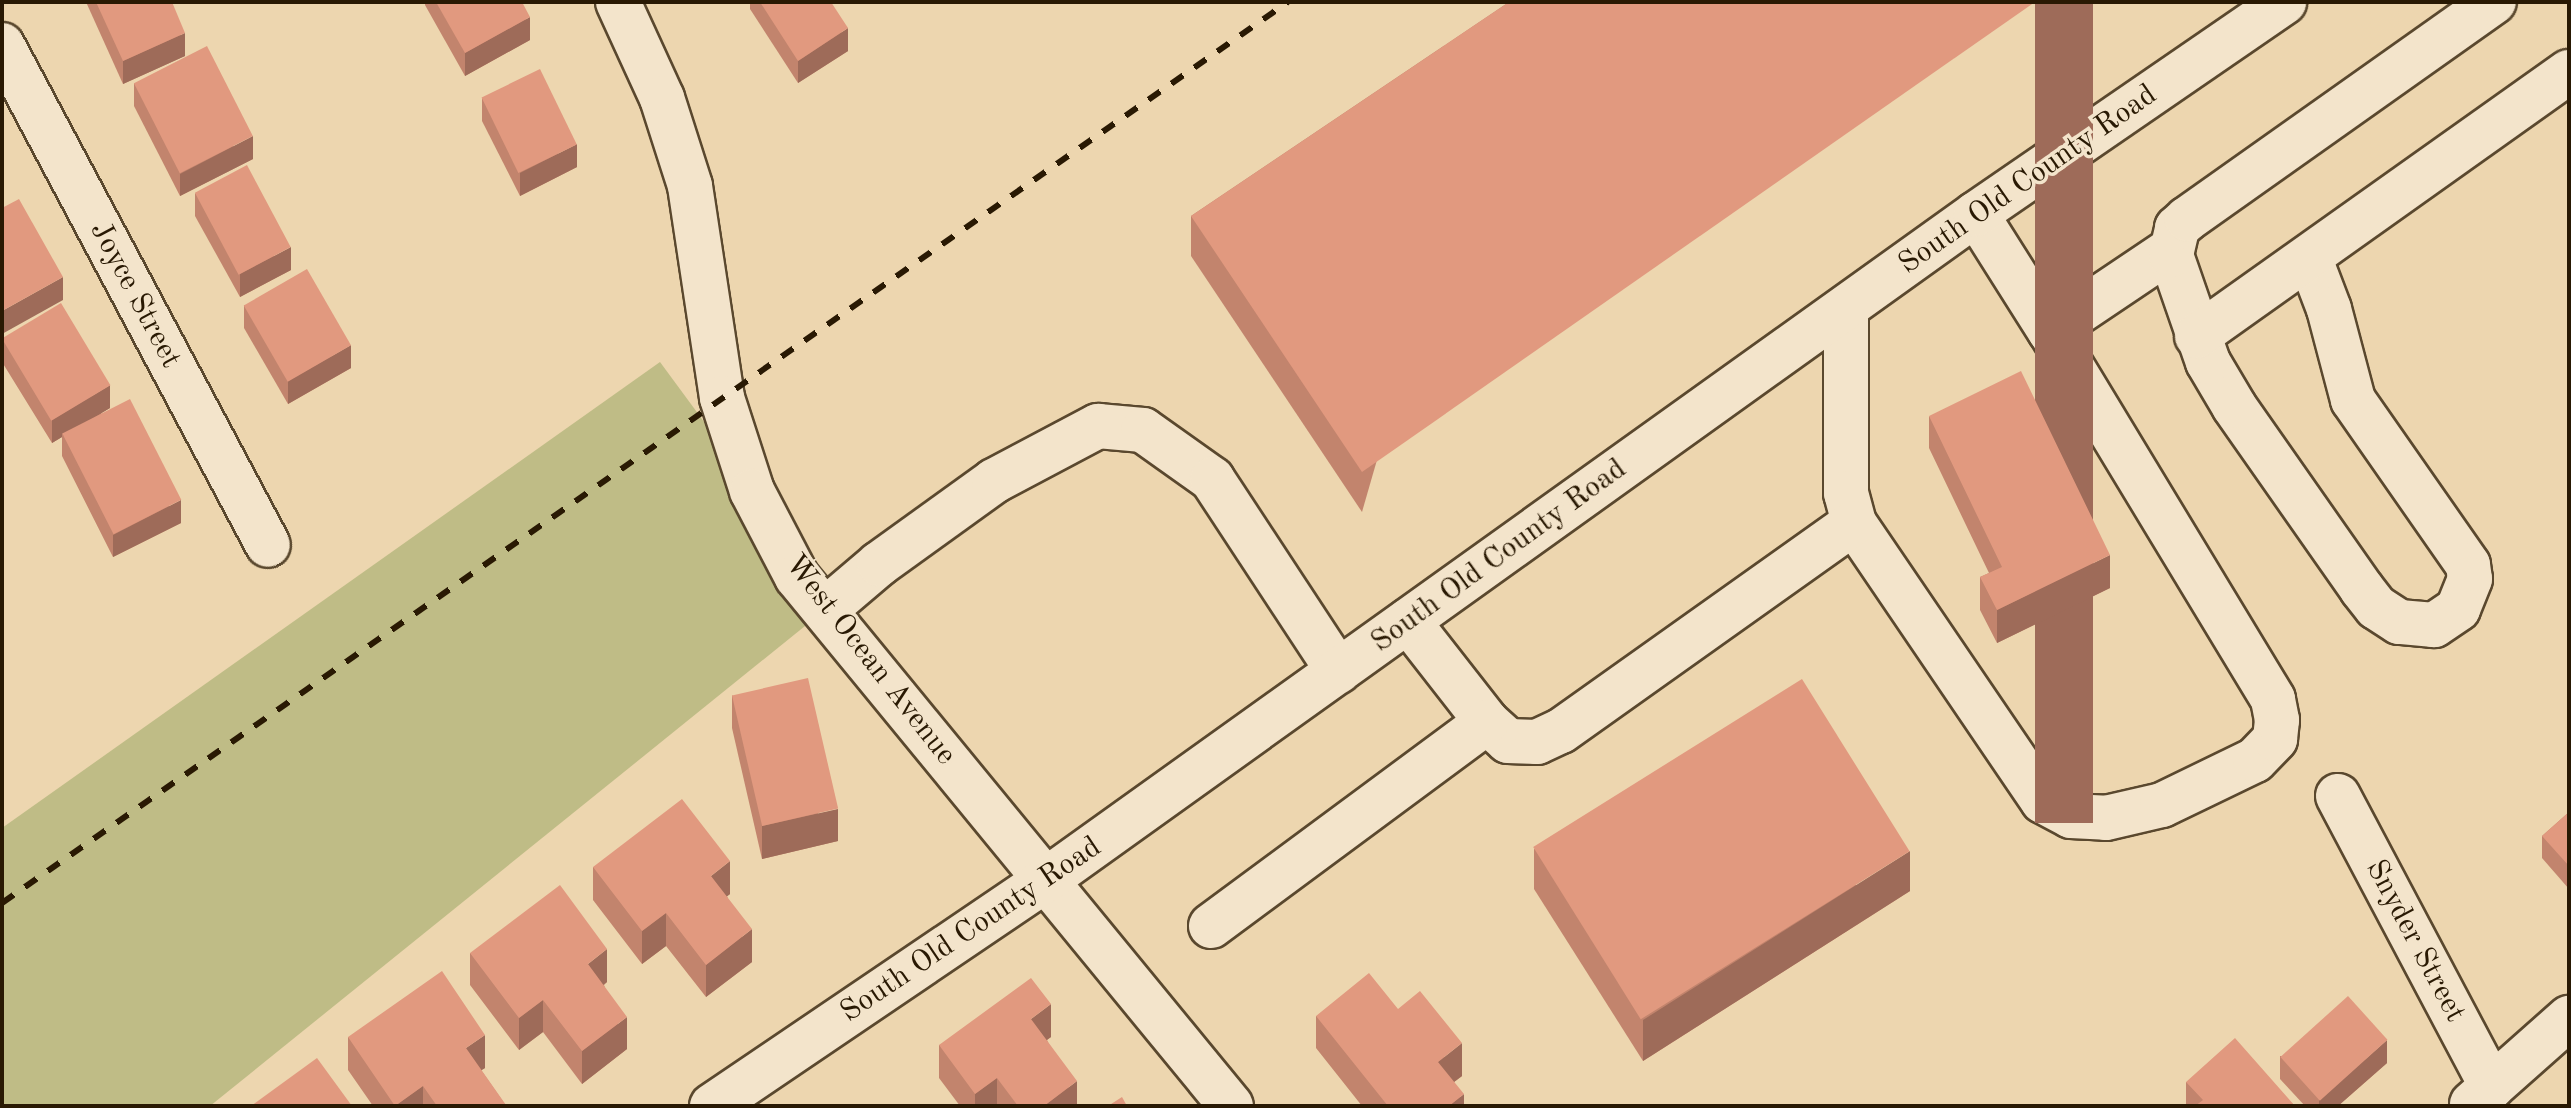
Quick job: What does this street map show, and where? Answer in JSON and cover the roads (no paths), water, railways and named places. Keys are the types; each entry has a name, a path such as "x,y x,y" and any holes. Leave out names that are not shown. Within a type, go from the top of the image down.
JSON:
{"street":[{"name":"West Ocean Avenue","path":"618,2 662,98 690,186 722,398 752,491 797,577 1231,1106"},
{"name":"South Old County Road","path":"712,1106 1046,880 1976,214 2284,2"},
{"path":"2310,259 2329,309 2353,400 2468,565 2470,579 2467,593 2458,609 2434,625 2410,626 2376,607 2234,406 2208,362 2197,336 2175,272 2172,249 2177,228 2187,219 2494,2"},
{"name":"Joyce Street","path":"2,45 268,545"},
{"path":"2197,336 2310,259 2569,72"},
{"path":"1846,308 1846,493 1854,523 2043,801 2071,816 2106,818 2162,805 2255,760 2275,739 2277,720 2273,699 1976,214"},
{"path":"2050,331 2172,249"},
{"path":"825,610 879,564 994,481 1098,426 1143,430 1212,479 1338,671"},
{"path":"1408,621 1487,722 1508,741 1537,742 1561,731 1854,523"},
{"path":"1211,926 1487,722"},
{"name":"Snyder Street","path":"2338,796 2481,1096"},
{"path":"2481,1096 2569,1018"}],"railway":[{"path":"2,903 1288,2"}]}
